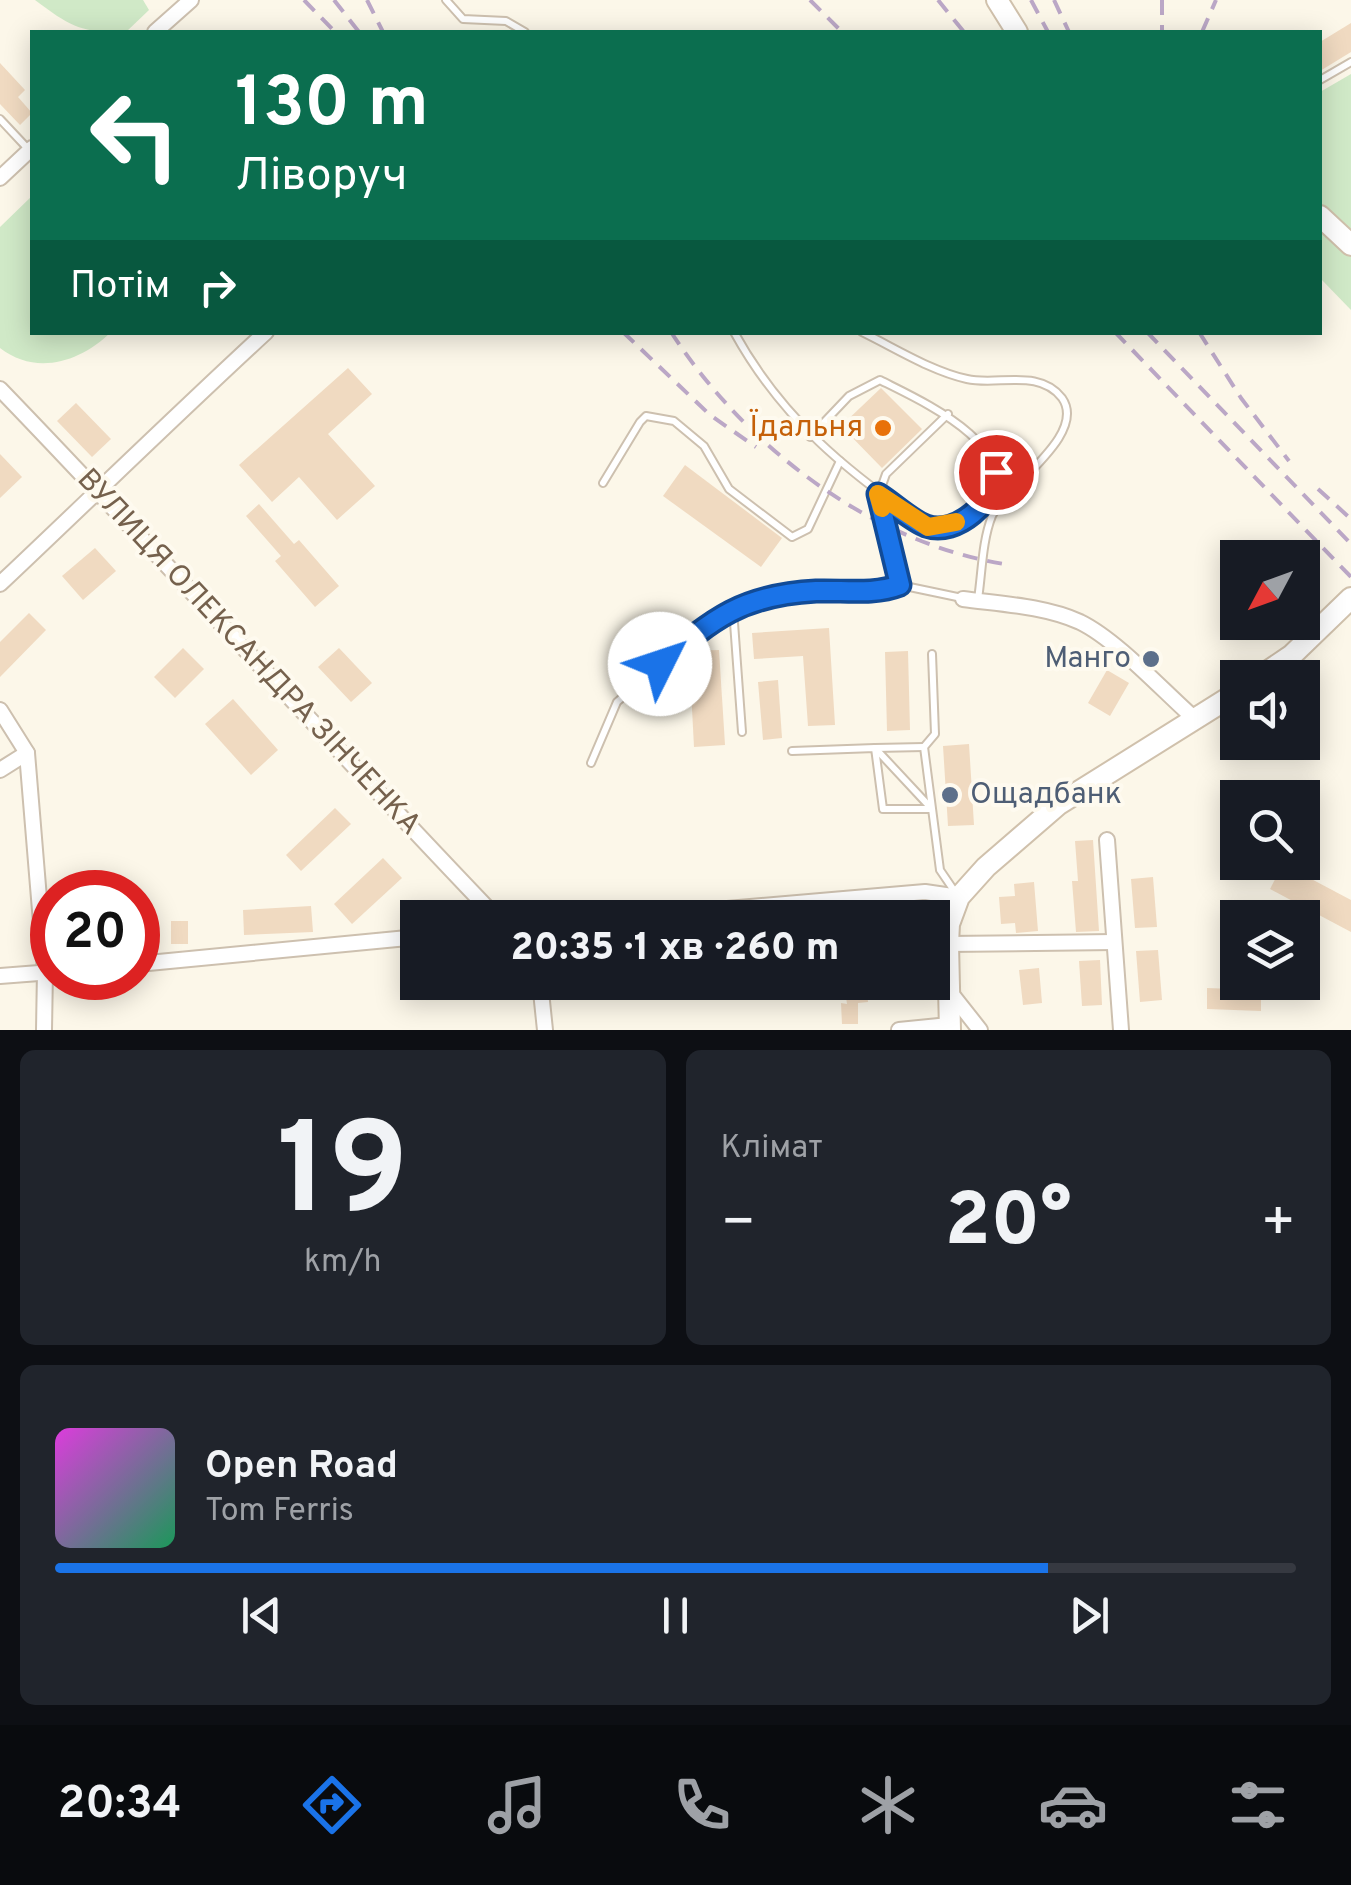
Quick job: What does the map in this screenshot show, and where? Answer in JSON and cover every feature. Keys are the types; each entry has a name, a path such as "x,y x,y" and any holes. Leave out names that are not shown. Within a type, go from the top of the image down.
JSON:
{"main road":[{"path":"996,0 1016,30"},
{"path":"1322,218 1351,245"},
{"path":"1284,660 1351,598"},
{"path":"950,921 959,897 986,867 1058,804 1220,704"},
{"path":"949,1000 950,1028"}],"street":[{"path":"157,30 191,0"},
{"path":"0,178 30,151"},
{"path":"0,584 263,335"},
{"name":"ВУЛИЦЯ ОЛЕКСАНДРА ЗІНЧЕНКА","path":"0,389 480,900"},
{"path":"971,600 1056,614 1082,623 1196,719"},
{"path":"0,710 27,753 39,870"},
{"path":"0,770 27,753"},
{"path":"1107,840 1120,1030"},
{"path":"849,900 925,892 959,897"},
{"path":"160,962 400,939"},
{"path":"950,951 1114,942"},
{"path":"0,976 30,974"},
{"path":"950,992 980,1030"},
{"path":"44,1030 47,1000"},
{"path":"542,1000 545,1030"},
{"path":"899,1030 950,1028"}],"lane":[{"path":"446,0 463,19 506,21 522,30"},
{"path":"1322,79 1351,62"},
{"path":"0,119 30,149"},
{"path":"736,335 750,362 810,437 878,494 928,527 956,522 974,513 996,482 991,462 948,414 880,380 849,396 810,437"},
{"path":"591,763 617,702 701,629 732,609 758,599 813,592 886,590 900,585 971,600 993,514 1060,438 1068,422 1067,410 1062,398 1050,388 1034,382 959,377 868,335"},
{"path":"900,585 878,494 886,474 948,414"},
{"path":"603,484 640,422 646,416 662,417 704,446 729,489 792,537 808,529 840,462"},
{"path":"732,609 742,732"},
{"path":"932,654 935,734 924,747 940,870 959,897"},
{"path":"792,751 924,747"},
{"path":"875,748 932,809"},
{"path":"875,748 883,809 932,809"}],"green space":[{"path":"35,0 143,0 149,10 128,30 92,30 68,22"},
{"path":"1351,74 1351,310 1322,280 1322,91"},
{"path":"30,198 30,335 108,335 85,352 57,362 28,362 0,348 0,227"}],"building":[{"path":"1351,23 1351,52 1322,70 1322,41"},
{"path":"0,63 25,90 18,97 30,115 20,125 0,104"},
{"path":"348,368 372,394 328,434 375,486 337,520 299,477 272,502 239,465"},
{"name":"Їдальня","path":"881,388 922,429 882,468 841,426"},
{"path":"76,403 111,439 92,457 57,421"},
{"path":"0,454 22,477 0,498"},
{"path":"685,465 782,538 761,567 663,496"},
{"path":"259,504 294,544 299,540 339,586 315,607 275,561 281,556 246,516"},
{"path":"95,548 116,571 83,600 62,576"},
{"path":"29,613 46,630 0,677 0,642"},
{"path":"829,628 835,725 808,726 803,656 754,659 752,633"},
{"path":"183,648 204,669 175,698 154,677"},
{"path":"339,648 372,683 351,702 318,667"},
{"path":"719,650 725,745 694,747 689,651"},
{"path":"908,651 910,730 887,731 885,652"},
{"path":"1107,670 1129,683 1110,716 1088,703"},
{"path":"778,680 782,738 763,740 758,682"},
{"path":"233,699 278,750 251,775 205,724"},
{"path":"969,744 974,825 948,826 943,746"},
{"path":"335,808 351,824 301,871 286,855"},
{"path":"1093,840 1099,931 1076,932 1072,881 1078,881 1075,841"},
{"path":"383,858 402,878 352,924 334,904"},
{"path":"1153,877 1157,927 1135,928 1131,879"},
{"path":"1275,880 1313,880 1351,900 1351,932 1320,916 1320,900 1291,900 1270,889"},
{"path":"1034,882 1038,931 1016,933 1015,923 1001,924 999,897 1015,896 1014,884"},
{"path":"311,906 313,932 244,935 243,910"},
{"path":"171,921 188,921 188,944 171,944"},
{"path":"1158,950 1162,1000 1140,1002 1136,951"},
{"path":"1100,960 1102,1005 1082,1006 1079,961"},
{"path":"1039,968 1042,1003 1023,1005 1019,970"},
{"path":"1207,988 1220,988 1220,1000 1261,1000 1261,1011 1207,1009"},
{"path":"846,1000 868,1000 858,1003 858,1024 842,1024 841,1003 847,1004"}],"railway":[{"path":"304,0 333,30"},
{"path":"334,0 357,30"},
{"path":"367,0 382,30"},
{"path":"810,0 840,30"},
{"path":"938,0 962,30"},
{"path":"1031,0 1047,30"},
{"path":"1054,0 1068,30"},
{"path":"1162,0 1162,30"},
{"path":"1203,30 1216,0"},
{"path":"626,335 710,415 756,447"},
{"path":"673,335 735,413 814,482 905,534 954,552 1004,564"},
{"path":"1118,335 1351,577"},
{"path":"1150,335 1351,544"},
{"path":"1201,335 1241,398 1289,461"},
{"path":"1318,489 1351,519"}],"slow traffic":[{"path":"882,508 878,494 928,527 956,522"}],"place":[{"name":"Їдальня","path":"883,428"},
{"name":"Манго","path":"1151,659"},
{"name":"Ощадбанк","path":"950,795"}],"route":[{"path":"660,664 701,629 733,608 758,599 813,592 886,590 900,585 878,494 928,527 942,526 974,513 990,495 996,472"}]}
